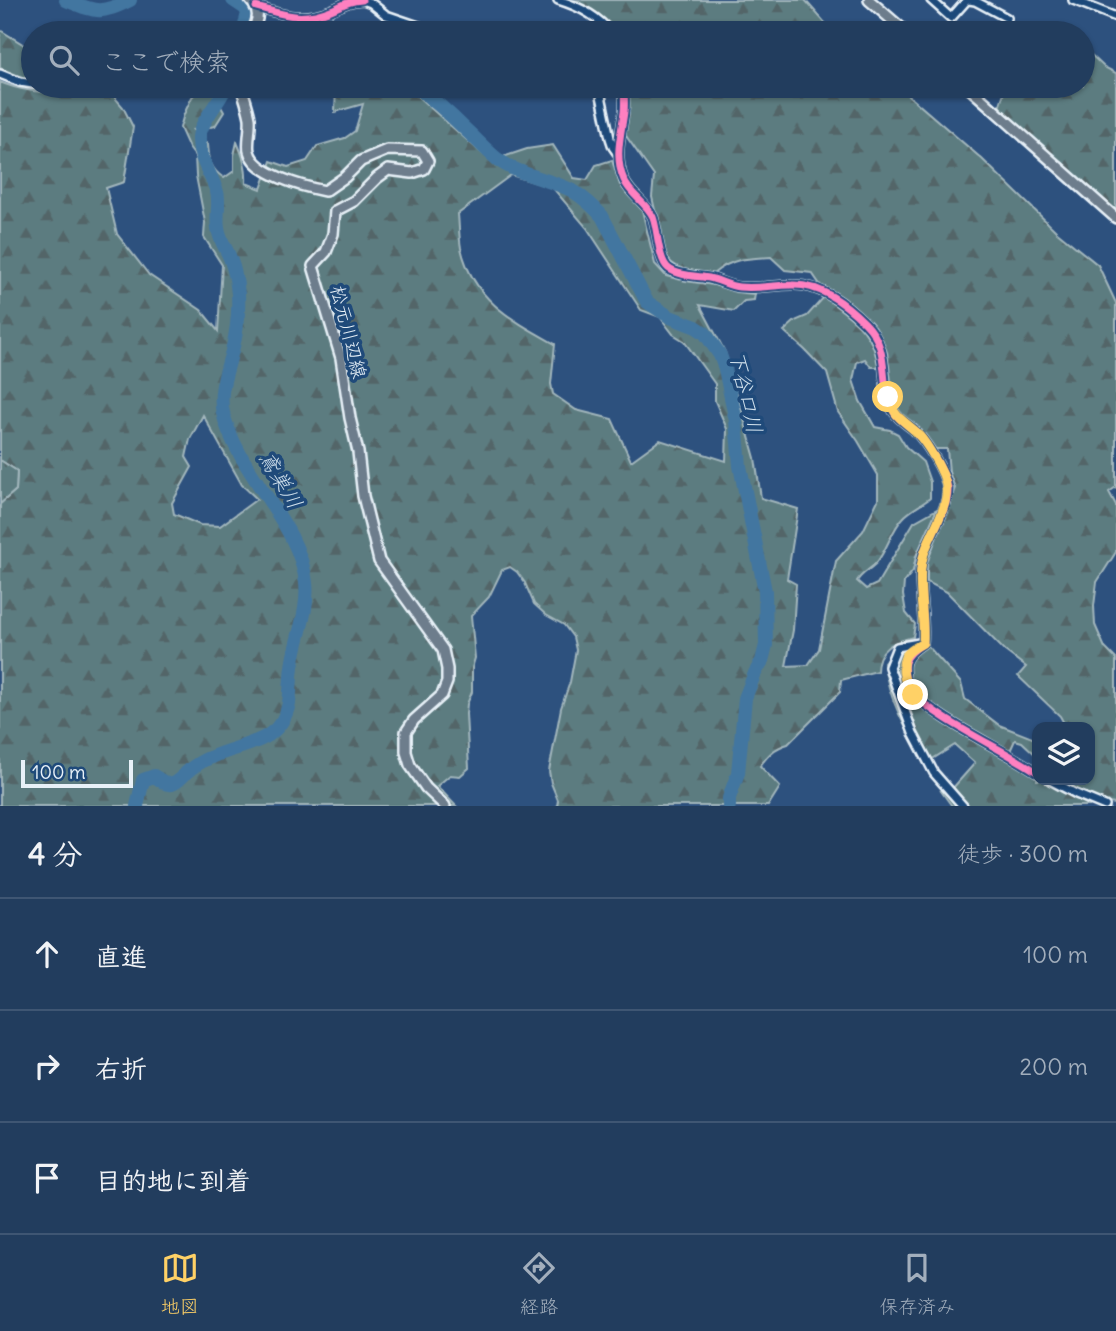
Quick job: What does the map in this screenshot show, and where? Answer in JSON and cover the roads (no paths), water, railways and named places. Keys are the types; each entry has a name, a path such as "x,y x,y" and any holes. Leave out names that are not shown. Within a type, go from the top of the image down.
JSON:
{"main road":[{"path":"876,2 895,21"},
{"name":"松元川辺線","path":"245,98 250,115 248,150 254,163 270,173 309,188 325,191 361,161 387,150 422,151 428,162 424,169 412,173 388,170 354,201 335,211 326,252 313,265 341,358 350,418 359,452 363,496 379,561 443,650 447,682 442,695 414,720 406,732 410,765 426,788 445,806"},
{"path":"981,98 1116,218"}],"street":[{"path":"254,7 296,18 331,10 350,1 362,0 386,15 404,21"},
{"path":"558,0 572,4 600,21"},
{"path":"931,0 951,18 968,0 1007,18"},
{"path":"1073,0 1116,17"},
{"path":"0,74 21,82"},
{"path":"602,98 610,138 618,155"},
{"path":"624,98 618,155 622,178 649,208 663,262 668,268 676,272 716,279 736,287 793,285 823,291 845,305 875,335 883,353 888,397 894,411 901,421 916,431 934,457 948,488 947,500 921,563 923,643"},
{"path":"923,643 905,657 903,668 907,689 948,721 1032,769"},
{"path":"923,643 897,648 889,667 913,733 934,773 963,806"},
{"path":"1059,785 1105,806"}],"waterway":[{"name":"下谷口川","path":"66,0 98,10 112,8 130,0"},
{"name":"下谷口川","path":"233,0 245,8 248,13 246,21"},
{"name":"鳶巣川","path":"137,806 143,780 154,776 166,783 175,783 202,761 259,740 278,727 285,717 289,703 292,666 306,603 306,583 293,540 241,457 223,413 222,397 234,344 238,294 233,266 219,232 217,192 199,145 203,124 220,98"},
{"name":"下谷口川","path":"430,98 506,165 573,191 588,202 602,216 647,302 670,317 705,333 720,355 736,421 740,466 765,591 766,645 762,661 745,698 738,773 729,798 729,806"}]}
